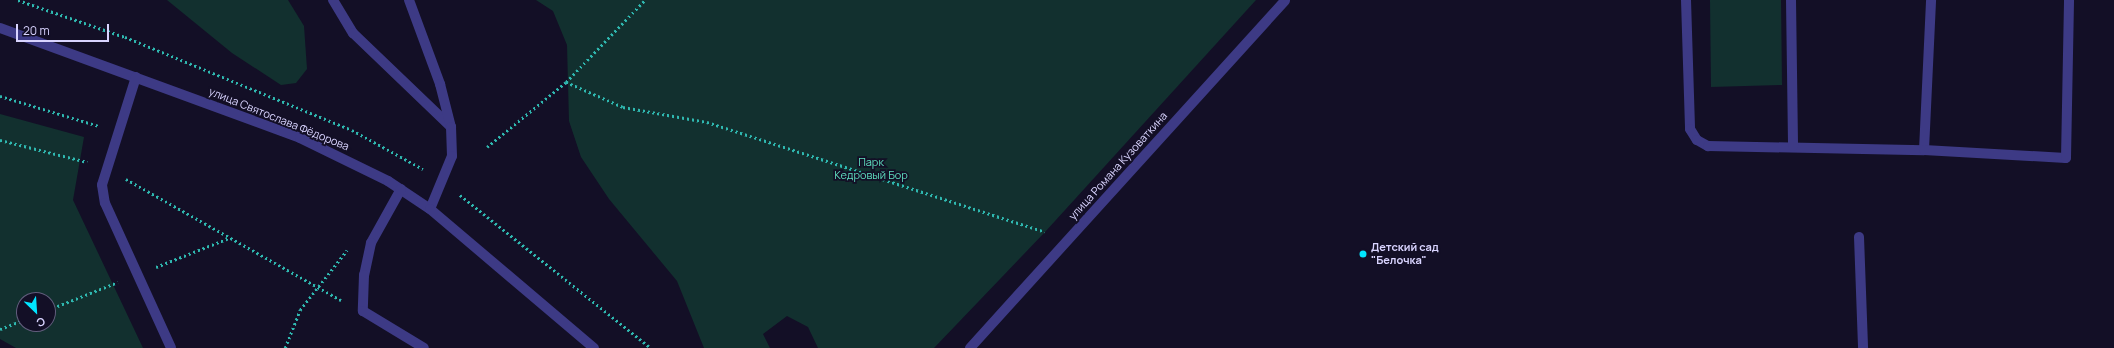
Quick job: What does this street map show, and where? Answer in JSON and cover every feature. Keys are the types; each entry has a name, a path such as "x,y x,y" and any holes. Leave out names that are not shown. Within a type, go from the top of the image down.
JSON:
{"street":[{"path":"333,0 354,33 451,127"},
{"path":"409,0 440,84 451,127 452,156 430,209"},
{"name":"улица Романа Кузоваткина","path":"970,348 1284,0"},
{"path":"1686,0 1690,129 1697,140 1708,146 1793,146 1924,150 2066,158 2069,0"},
{"path":"1791,0 1793,146"},
{"path":"1924,150 1931,0"},
{"name":"улица Святослава Фёдорова","path":"0,28 300,138 388,181 430,209 594,348"},
{"path":"136,77 117,132 102,185 105,203 171,348"},
{"path":"401,189 371,243 364,275 363,311 424,348"},
{"path":"1859,237 1863,348"}],"path":[{"path":"487,147 566,82 645,0"},
{"path":"566,82 623,107 708,122 1049,234"},
{"path":"0,96 117,132"},
{"path":"0,140 106,168 315,287 363,311"},
{"path":"388,181 401,155"},
{"path":"56,307 228,238"},
{"path":"285,348 300,310 315,287 348,248"},
{"path":"0,329 16,323"}],"green space":[{"path":"167,0 288,0 304,26 307,69 296,83 281,85 232,53"},
{"name":"Парк Кедровый Бор","path":"536,0 1256,0 1045,232 934,348 818,348 808,327 787,316 763,334 770,348 704,348 677,281 609,199 581,157 569,121 567,45 553,11"},
{"path":"1710,0 1781,0 1782,85 1711,87"},
{"path":"0,114 84,137 73,200 143,348 16,348 0,339"}],"place":[{"name":"Детский сад \"Белочка\"","path":"1363,254"}]}
